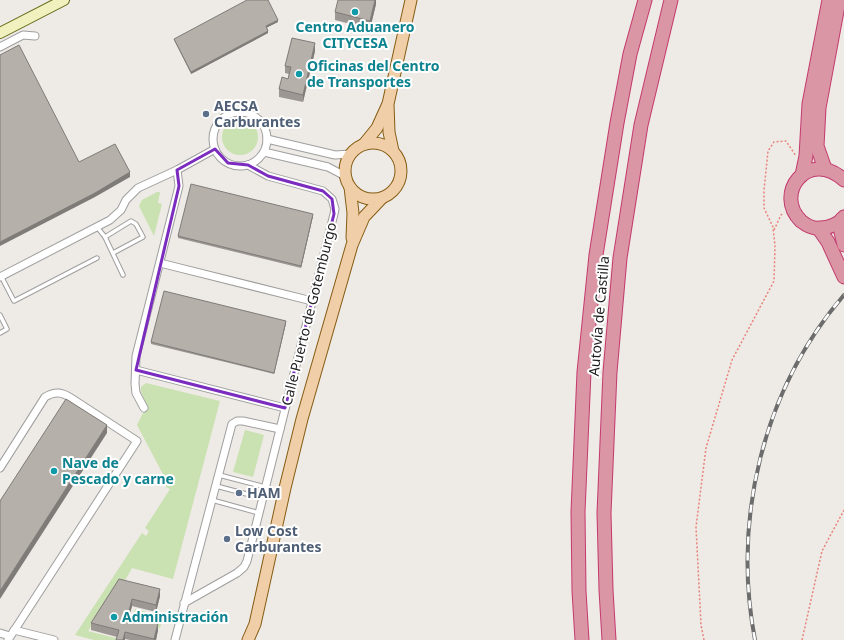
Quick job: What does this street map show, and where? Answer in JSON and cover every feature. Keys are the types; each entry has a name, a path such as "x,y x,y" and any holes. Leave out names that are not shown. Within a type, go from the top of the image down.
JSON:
{"highway":[{"path":"630,54 640,0"},
{"name":"Autovía de Castilla","path":"582,640 579,591 578,512 584,372 596,255 617,123 630,54 645,0"},
{"name":"Autovía de Castilla","path":"609,640 604,513 610,372 620,258 641,125 671,0"},
{"path":"802,175 806,156 809,104 829,0"},
{"path":"837,174 817,146 819,108 839,0"},
{"path":"837,174 813,170 802,175 792,190 792,208 796,216 802,222 819,228 827,228 835,225 843,218"},
{"path":"843,218 842,236 844,245"},
{"path":"819,228 828,242 841,269"}],"main road":[{"path":"364,144 377,128 388,104 411,0"},
{"path":"248,640 255,624 302,419 352,245 364,217 382,198 392,192 398,183 401,172 399,161 393,151 389,132 388,104"},
{"path":"352,245 353,213 350,187 345,176 346,165 350,154 356,148 364,144 374,143 384,145 393,151"},
{"path":"350,187 358,195 370,199 382,198"},
{"path":"255,624 255,640"}],"street":[{"path":"0,33 64,0"},
{"path":"0,48 23,35 34,36"},
{"path":"234,112 244,112 253,115 260,121 265,129 267,139 264,152 260,157 248,165 238,166 228,163 220,158 213,141 214,131 218,123 225,116 234,112"},
{"path":"267,139 335,155 350,154"},
{"path":"0,277 110,220 121,210 126,200 138,188 177,170 215,149"},
{"path":"264,152 328,167 345,176"},
{"name":"Calle Puerto de Gotemburgo","path":"184,604 237,573 244,567 247,561 335,209 332,198 323,191 268,176 248,165"},
{"path":"144,408 136,393 136,356 179,186 177,170"},
{"path":"160,263 312,301"},
{"path":"136,370 285,408"},
{"path":"0,468 45,397 55,392 63,393 137,441 10,636"},
{"path":"175,640 232,424 243,420 280,429"},
{"path":"0,632 10,636 54,640"}],"lane":[{"path":"105,237 131,221 136,224 143,237 113,253"},
{"path":"97,226 105,237 124,275"},
{"path":"0,277 14,301 97,258"},
{"path":"0,315 7,329 0,333"},
{"path":"219,475 265,487"},
{"path":"216,486 262,498"},
{"path":"212,500 259,513"}],"path":[{"path":"704,640 701,625 696,527 706,448 732,360 774,281 775,246 773,227 764,208 764,190 768,151 774,142 786,142 796,157"},
{"path":"773,232 781,215 792,208"},
{"path":"802,640 822,550 844,510"}],"highlighted area":[{"path":"215,149 228,163 248,165 268,176 323,191 332,199 334,214 285,408 136,370 179,186 177,170"}],"green space":[{"path":"244,119 253,124 257,130 257,144 253,150 244,155 236,155 227,150 223,144 222,133 227,124 233,120"},
{"path":"157,192 160,192 158,203 162,204 154,236 139,206 142,200"},
{"path":"146,383 220,401 173,579 132,568 123,584 120,583 88,631 123,640 94,640 75,635 142,533 146,536 149,531 145,528 170,489 166,487 165,478 137,425 147,405 141,392 141,387"},
{"path":"245,430 264,435 253,477 233,472"},
{"path":"135,609 163,616 160,628 132,620"}],"building":[{"path":"247,0 268,0 278,20 266,26 268,31 191,72 174,39"},
{"name":"Centro Aduanero CITYCESA","path":"338,0 375,0 370,21 335,12"},
{"name":"Oficinas del Centro de Transportes","path":"292,38 315,43 303,95 279,89 282,77 288,79 291,67 285,66"},
{"path":"19,45 79,162 115,144 130,172 95,193 0,242 0,55"},
{"path":"191,184 313,214 301,266 178,236"},
{"path":"164,291 286,321 274,373 151,342"},
{"name":"Nave de Pescado y carne","path":"66,399 107,425 0,591 0,501"},
{"name":"Administración","path":"119,579 160,589 156,605 132,599 128,615 158,623 154,639 125,632 123,640 116,640 119,630 91,623"}],"railway":[{"path":"755,640 749,594 748,548 752,502 760,457 774,414 793,372 816,332 844,295"}],"place":[{"name":"Centro Aduanero CITYCESA","path":"355,12"},
{"name":"Oficinas del Centro de Transportes","path":"299,74"},
{"name":"AECSA Carburantes","path":"206,114"},
{"name":"Nave de Pescado y carne","path":"54,471"},
{"name":"HAM","path":"239,493"},
{"name":"Low Cost Carburantes","path":"227,539"},
{"name":"Administración","path":"114,617"}]}
